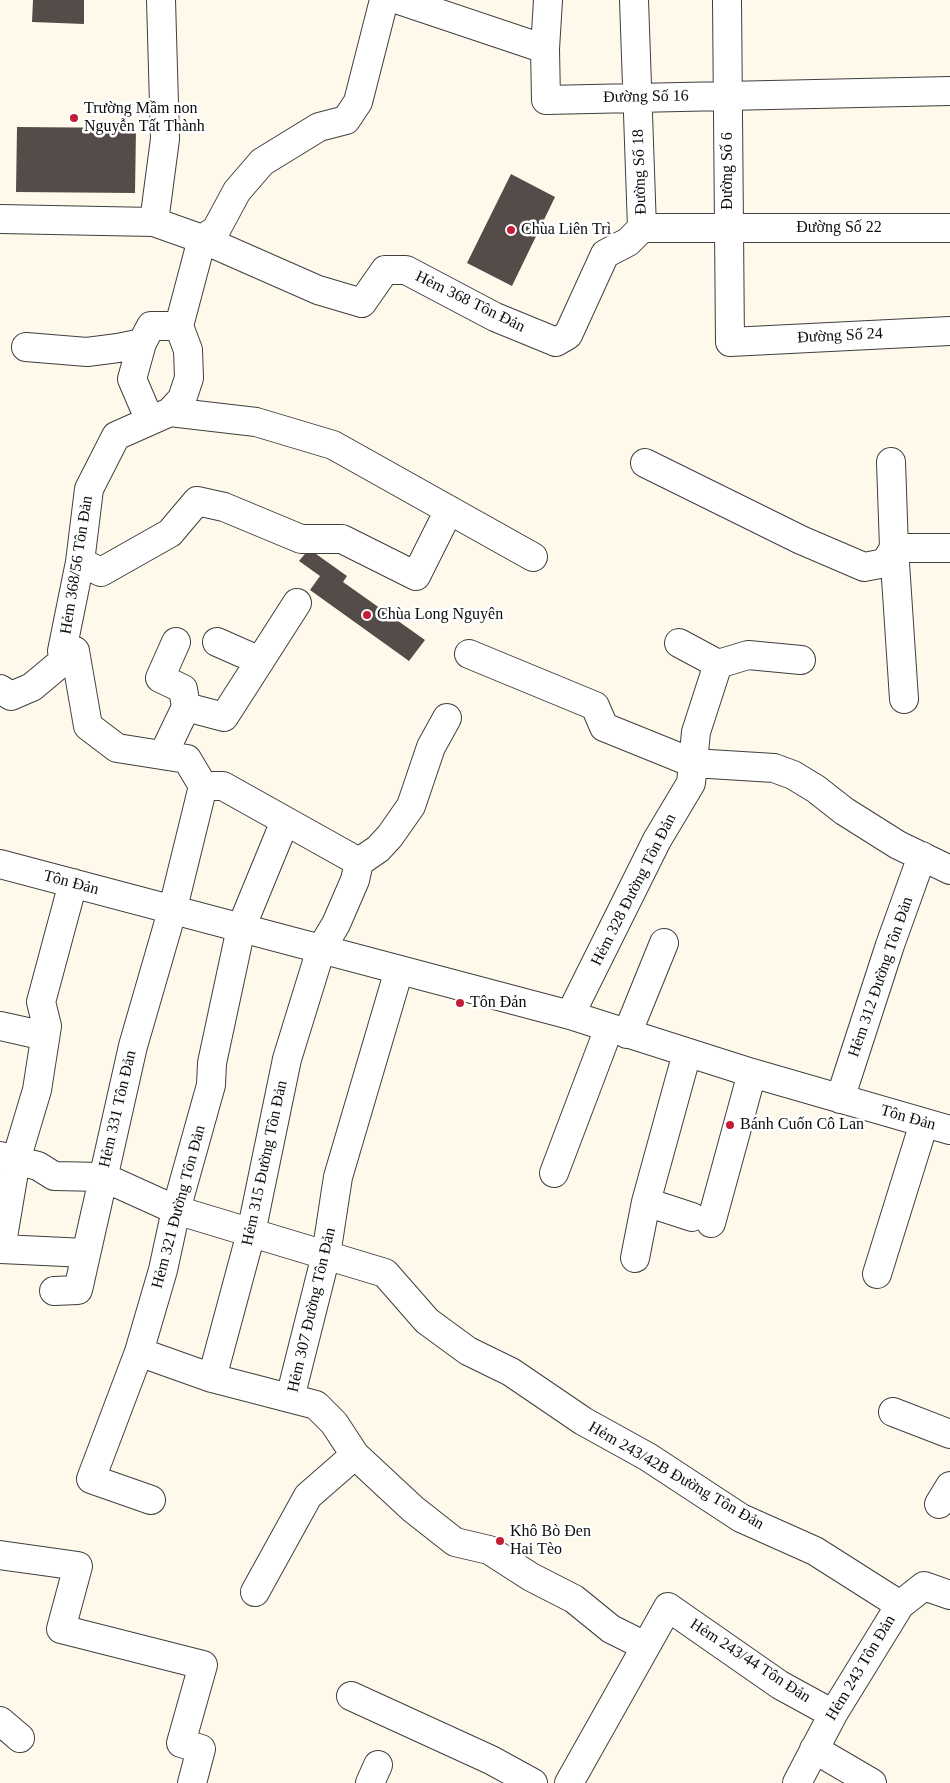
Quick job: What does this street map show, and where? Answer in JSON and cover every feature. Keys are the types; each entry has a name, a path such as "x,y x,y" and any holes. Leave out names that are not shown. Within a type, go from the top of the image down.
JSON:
{"street":[{"path":"154,222 165,139 161,0"},
{"path":"160,417 182,399 190,378 188,350 179,326 202,239 216,230 237,191 262,162 320,128 346,120 358,102 384,0"},
{"path":"398,0 545,49 548,0"},
{"name":"Đường Số 18","path":"634,0 642,228 727,228"},
{"name":"Đường Số 6","path":"727,0 727,228 730,342"},
{"name":"Đường Số 16","path":"545,49 546,100 950,91"},
{"path":"0,219 154,222 202,239"},
{"name":"Hẻm 368 Tôn Đản","path":"202,239 318,290 362,303 385,270 406,270 494,317 556,342 568,336 605,254 628,242 642,228"},
{"name":"Đường Số 22","path":"727,228 950,228"},
{"path":"160,417 132,379 142,344 151,326 179,326"},
{"name":"Đường Số 24","path":"730,342 950,331"},
{"path":"26,347 87,352 142,344"},
{"path":"160,417 256,422 333,445 532,557"},
{"name":"Hẻm 368/56 Tôn Đản","path":"160,417 116,436 89,489 80,562 62,651 75,651 88,726 117,748 187,759 203,786"},
{"path":"891,462 894,548 904,699"},
{"path":"645,463 801,540 864,567 885,563 894,548"},
{"path":"80,562 101,572 170,533 197,501 224,507 301,539 342,539 416,576 449,510"},
{"path":"894,548 950,548"},
{"path":"186,707 224,717 297,604"},
{"path":"163,755 186,707 182,689 160,678 176,642"},
{"path":"217,642 260,661"},
{"path":"679,644 718,664 748,655 801,660"},
{"path":"0,689 11,696 32,687 75,651"},
{"path":"469,654 595,706 604,727 693,763 774,768 794,775 856,819 898,845 950,870"},
{"name":"Hẻm 328 Đường Tôn Đản","path":"570,1015 657,840 691,783 696,732 718,664"},
{"path":"173,908 203,786 223,786 359,862 378,849 402,821 416,794 431,747 447,718"},
{"name":"Hẻm 321 Đường Tôn Đản","path":"151,1500 91,1479 139,1352 163,1270 176,1210 211,1085 212,1063 241,928 285,821"},
{"name":"Hẻm 312 Đường Tôn Đản","path":"840,1099 890,945 922,856"},
{"name":"Hẻm 315 Đường Tôn Đản","path":"212,1378 252,1233 287,1059 321,949 336,924 355,880 359,862"},
{"name":"Tôn Đản","path":"0,864 173,908 241,928 570,1015 752,1074 950,1130"},
{"path":"73,883 42,1002 46,1026 37,1090 8,1158 2,1249 86,1253"},
{"name":"Hẻm 331 Tôn Đản","path":"54,1291 78,1290 133,1046 173,908"},
{"path":"554,1173 618,1031 664,943"},
{"name":"Hẻm 307 Đường Tôn Đản","path":"399,970 338,1176 326,1255 290,1398 316,1405 334,1423 355,1455 413,1509 454,1542 489,1550 531,1577 574,1599 611,1629 645,1646"},
{"path":"0,1026 45,1036"},
{"path":"635,1258 646,1202 687,1053"},
{"path":"646,1202 702,1220 752,1074"},
{"path":"877,1274 924,1123"},
{"path":"8,1158 38,1166 54,1176 103,1177"},
{"name":"Hẻm 243/42B Đường Tôn Đản","path":"103,1177 176,1210 385,1273 427,1321 468,1351 511,1372 583,1421 648,1457 741,1518 815,1551 900,1605"},
{"path":"139,1352 212,1378 290,1398"},
{"path":"893,1412 950,1434"},
{"path":"255,1592 308,1496 355,1455"},
{"path":"0,1555 78,1566 61,1629 203,1664 181,1743 201,1749 192,1783"},
{"name":"Hẻm 243 Tôn Đản","path":"796,1783 833,1714 900,1605 924,1586 950,1595"},
{"name":"Hẻm 243/44 Tôn Đản","path":"645,1646 668,1607 780,1684 833,1714"},
{"path":"569,1783 645,1646"},
{"path":"351,1696 491,1760 533,1783"},
{"path":"814,1749 872,1783"}],"building":[{"path":"33,0 84,0 84,24 32,22"},
{"path":"17,127 136,128 135,193 16,192"},
{"name":"Chùa Liên Trì","path":"511,174 555,197 512,286 467,263"},
{"name":"Chùa Long Nguyên","path":"309,549 347,576 343,582 425,640 409,661 310,590 320,576 299,561"}],"place":[{"name":"Trường Mầm non Nguyễn Tất Thành","path":"74,118"},
{"name":"Chùa Liên Trì","path":"511,230"},
{"name":"Chùa Long Nguyên","path":"367,615"},
{"name":"Tôn Đản","path":"460,1003"},
{"name":"Bánh Cuốn Cô Lan","path":"730,1125"},
{"name":"Khô Bò Đen Hai Tèo","path":"500,1541"}]}
